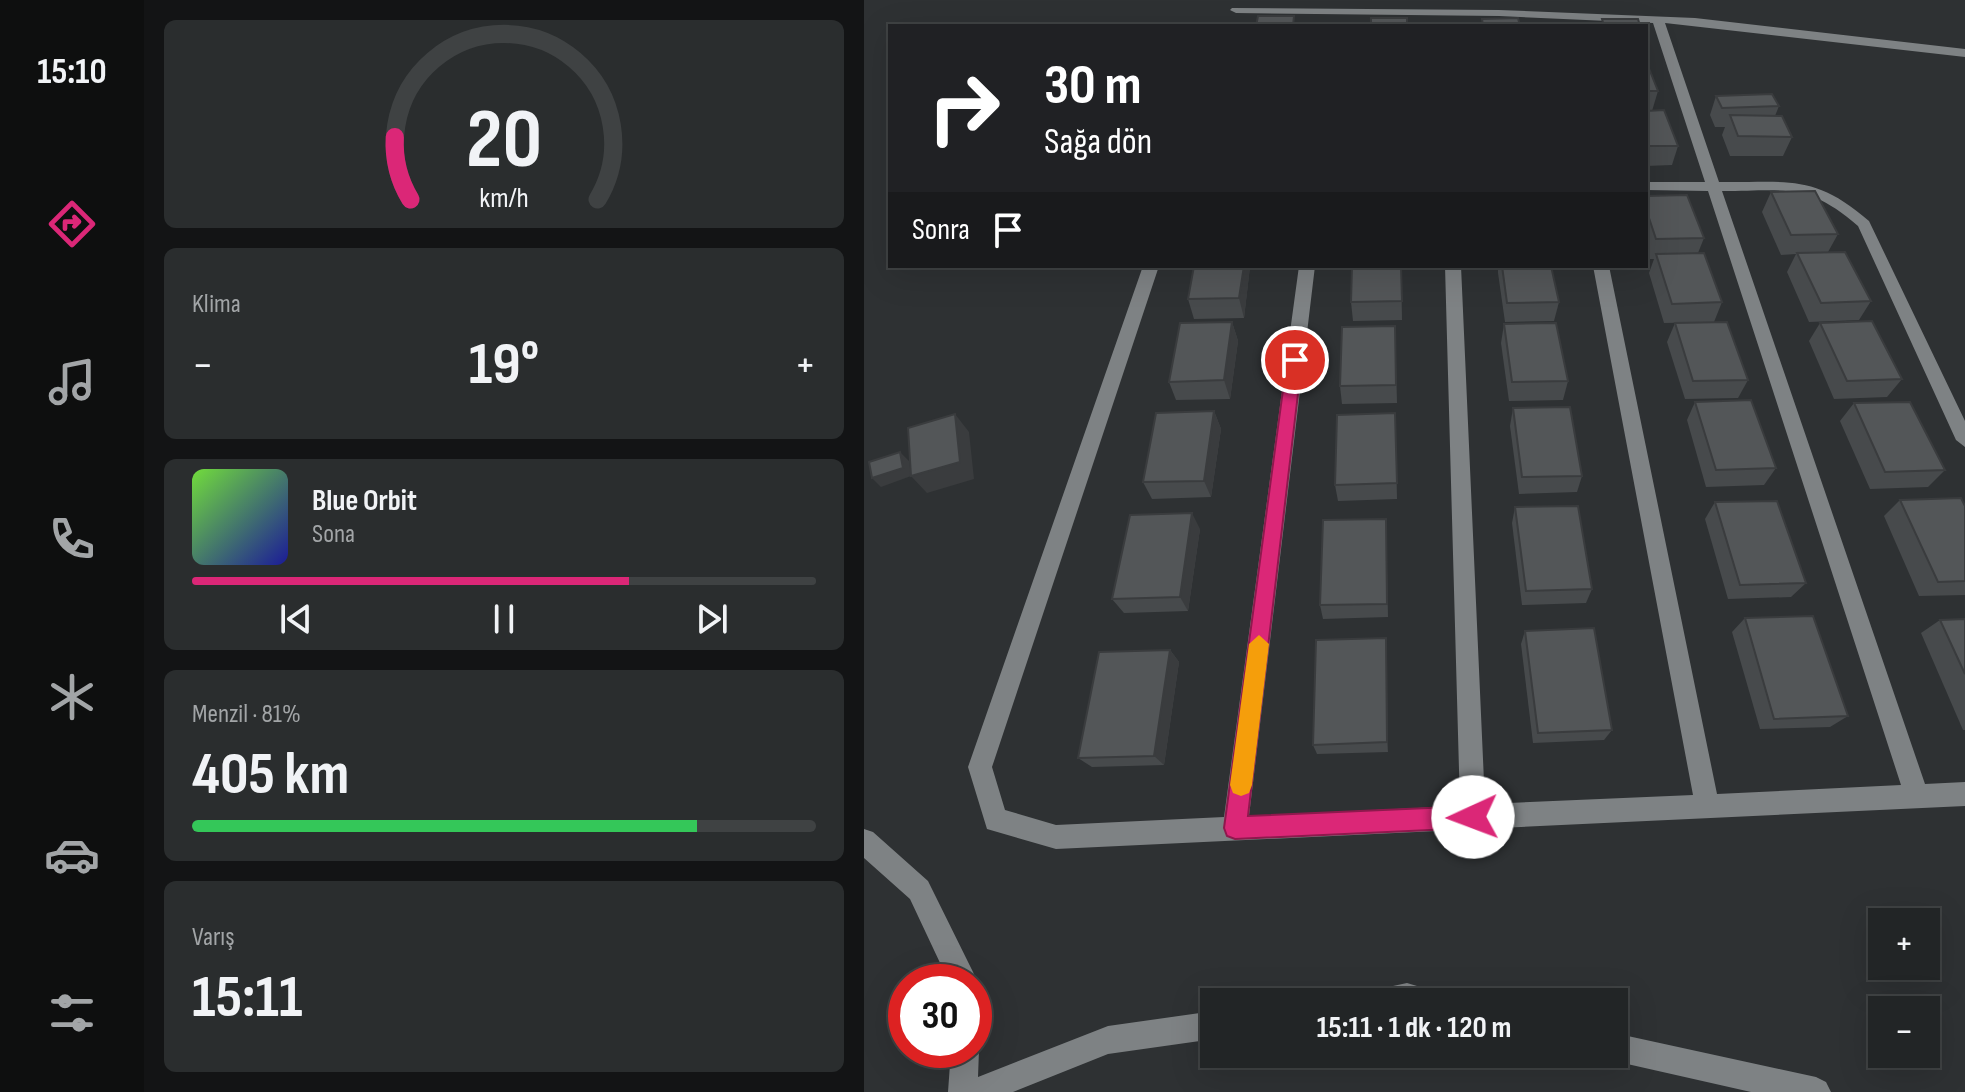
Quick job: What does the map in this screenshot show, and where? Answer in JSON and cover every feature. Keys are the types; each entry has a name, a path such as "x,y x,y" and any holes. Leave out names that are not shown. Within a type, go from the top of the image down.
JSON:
{"street":[{"path":"1238,5 1447,13 1555,21 1658,20 1849,37 1965,53"},
{"path":"1341,24 1343,11"},
{"path":"1447,13 1447,24"},
{"path":"1658,20 1917,796"},
{"path":"1648,186 1806,187 1840,203 1864,224 1965,440"},
{"path":"1150,268 980,767 996,820 1056,837 1965,794"},
{"path":"1235,828 1307,268"},
{"path":"1453,268 1473,817"},
{"path":"1601,268 1707,806"},
{"path":"864,841 919,890 954,964"},
{"path":"976,1092 1108,1040 1200,1027"},
{"path":"1628,1050 1816,1092"},
{"path":"963,1092 964,1068"}],"building":[{"path":"1258,16 1294,16 1293,24 1256,24"},
{"path":"1371,18 1407,18 1407,24 1371,24"},
{"path":"1518,18 1520,24 1483,24 1482,19"},
{"path":"1602,19 1638,19 1639,24 1603,24"},
{"path":"1648,66 1658,91 1648,91"},
{"path":"1772,94 1779,106 1722,108 1716,96"},
{"path":"1664,110 1678,146 1648,146 1648,111"},
{"path":"1730,115 1782,116 1792,137 1738,136"},
{"path":"1815,191 1838,234 1791,235 1771,192"},
{"path":"1687,195 1704,238 1656,239 1648,215 1648,196"},
{"path":"1845,252 1871,301 1821,303 1797,253"},
{"path":"1704,253 1722,302 1672,304 1656,254"},
{"path":"1194,268 1244,268 1239,298 1188,299"},
{"path":"1352,268 1401,268 1402,301 1351,302"},
{"path":"1502,268 1551,268 1559,302 1507,303"},
{"path":"1872,321 1902,379 1847,381 1820,323"},
{"path":"1232,322 1224,380 1169,382 1180,323"},
{"path":"1727,322 1748,380 1693,381 1675,323"},
{"path":"1556,323 1568,381 1512,382 1504,324"},
{"path":"1395,326 1396,385 1340,386 1342,327"},
{"path":"1751,400 1776,468 1716,470 1695,402"},
{"path":"1910,402 1945,470 1885,472 1854,403"},
{"path":"1570,407 1582,476 1522,477 1513,408"},
{"path":"1214,411 1204,481 1143,482 1156,413"},
{"path":"1395,413 1397,483 1335,485 1337,415"},
{"path":"955,414 960,462 911,476 908,428"},
{"path":"900,452 903,468 872,478 869,462"},
{"path":"1961,498 1965,506 1965,581 1938,582 1900,500"},
{"path":"1777,501 1806,583 1740,585 1715,502"},
{"path":"1578,506 1592,589 1526,591 1515,507"},
{"path":"1192,513 1180,597 1112,599 1130,515"},
{"path":"1386,519 1387,604 1320,605 1323,520"},
{"path":"1813,616 1848,716 1774,719 1745,618"},
{"path":"1965,619 1965,674 1940,620"},
{"path":"1594,628 1612,730 1538,733 1525,631"},
{"path":"1386,638 1387,742 1313,745 1316,640"},
{"path":"1170,650 1154,756 1078,758 1099,652"}],"slow traffic":[{"path":"1241,785 1259,644"}],"route":[{"path":"1295,360 1235,828 1473,817"}]}
